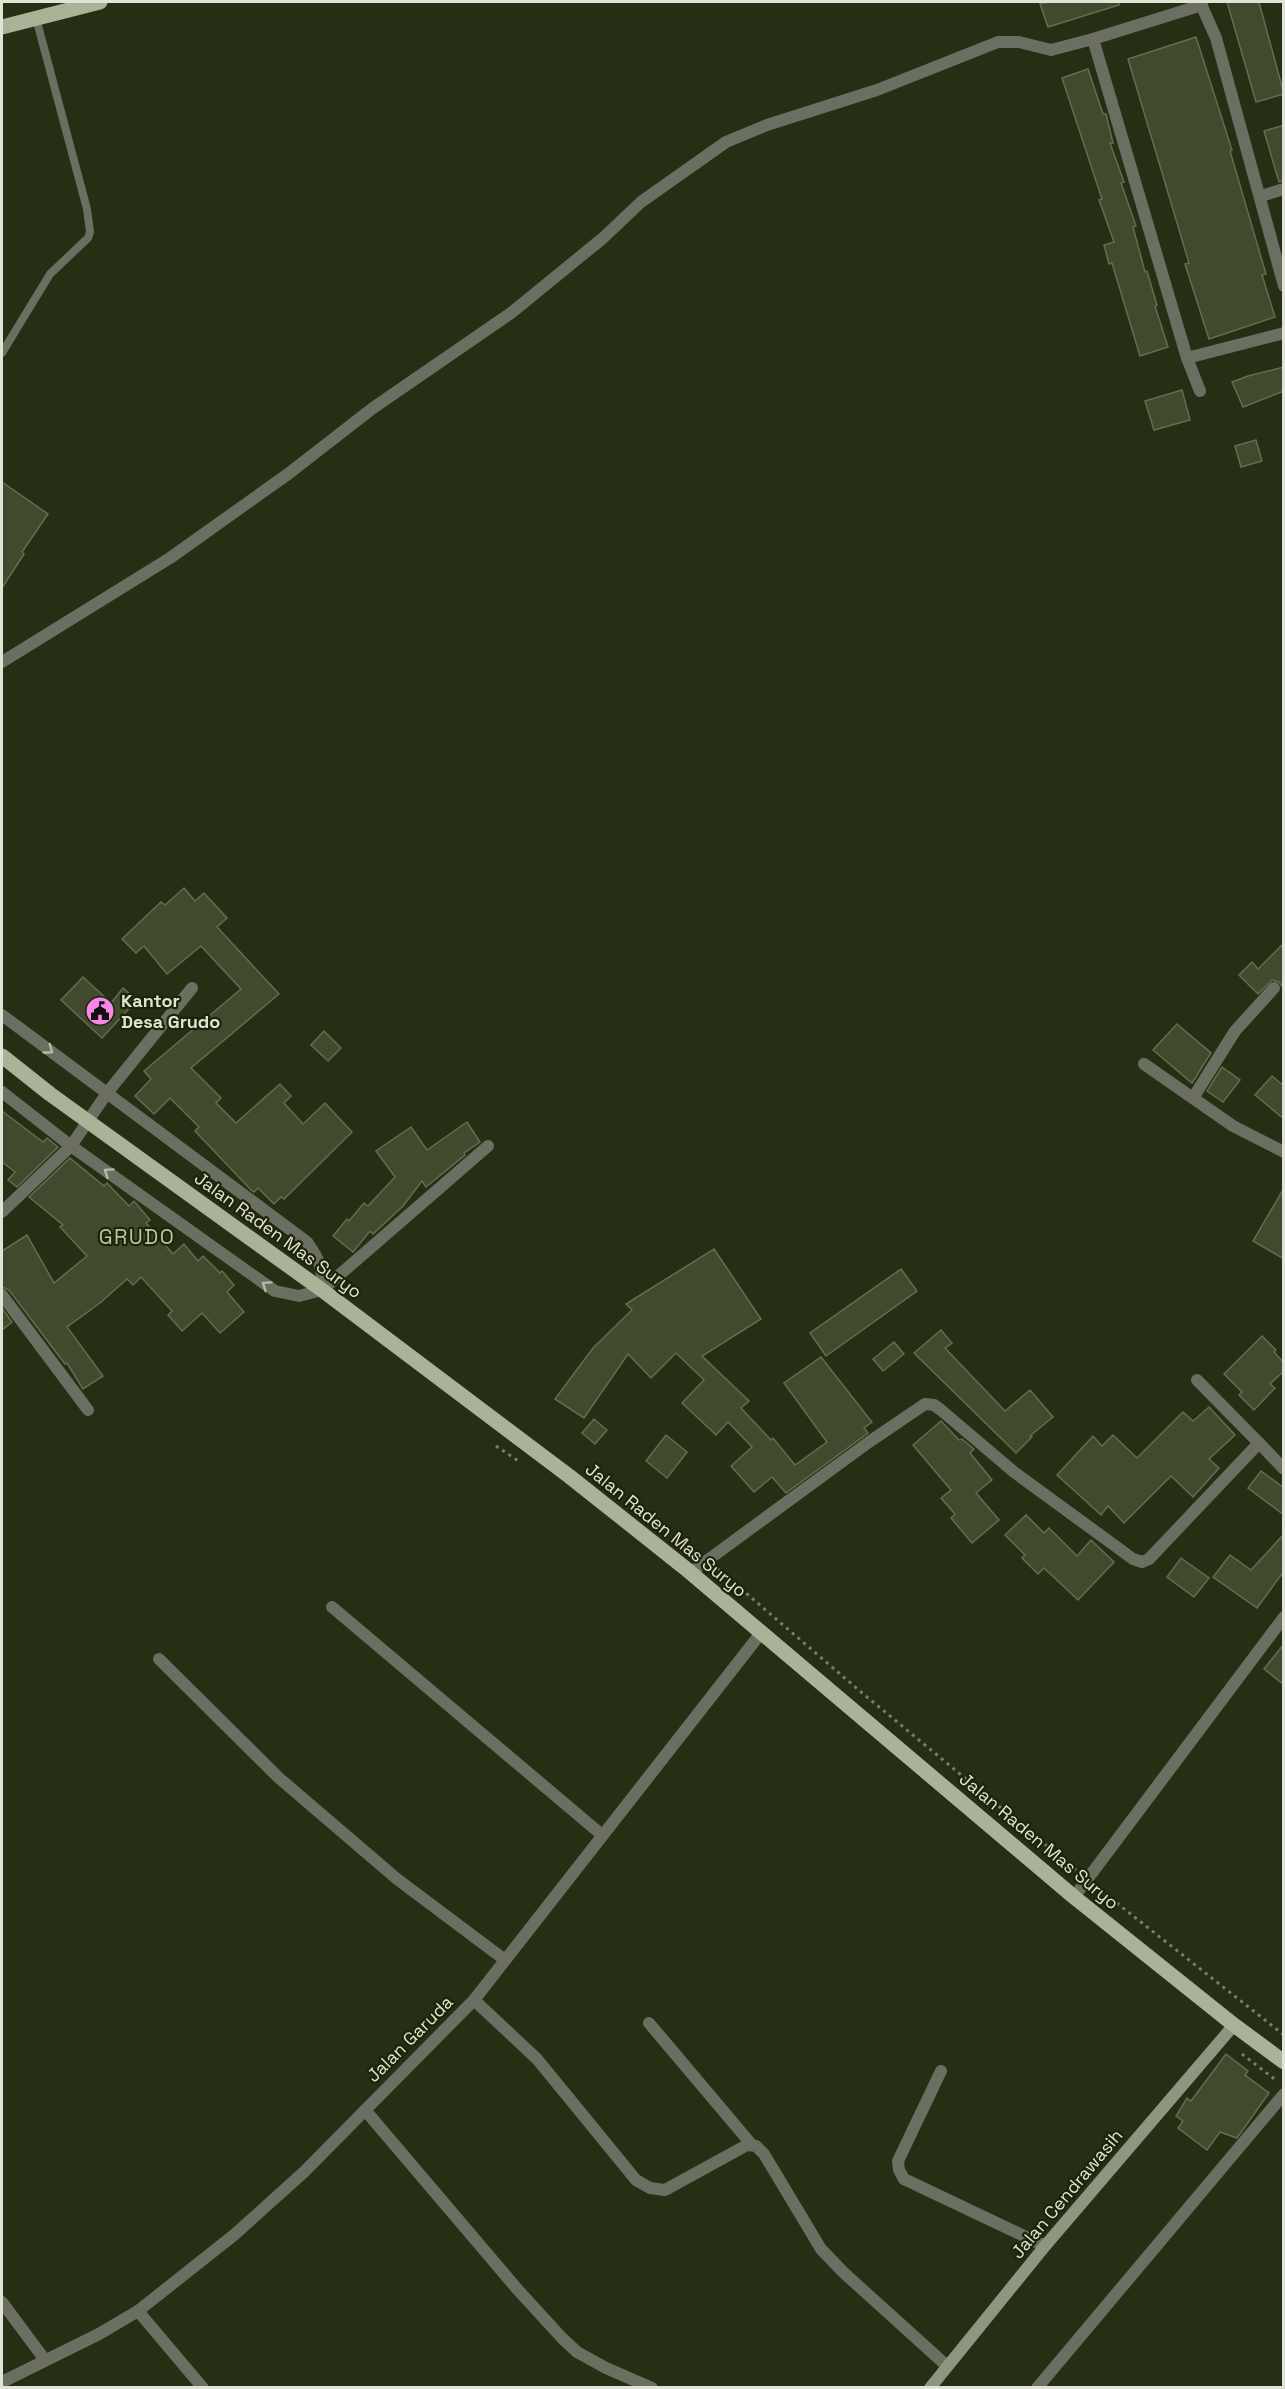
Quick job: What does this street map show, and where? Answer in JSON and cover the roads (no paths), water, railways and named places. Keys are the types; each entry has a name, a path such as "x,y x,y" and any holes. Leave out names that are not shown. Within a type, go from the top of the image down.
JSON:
{"main road":[{"path":"2,27 100,2"},
{"name":"Jalan Raden Mas Suryo","path":"2,1056 322,1290 569,1476 690,1573 1074,1897 1284,2062"}],"street":[{"path":"2,662 170,558 288,474 373,408 511,313 603,238 641,202 726,142 767,125 877,90 998,42 1019,42 1051,50 1093,39 1201,3 1216,38 1284,286"},
{"path":"1093,39 1187,358 1200,391"},
{"path":"1261,196 1284,189"},
{"path":"1187,358 1284,333"},
{"path":"2,1212 71,1146 107,1093 192,988"},
{"path":"1192,1098 1234,1031 1274,988"},
{"path":"2,1015 306,1242 318,1258 323,1270 322,1290"},
{"path":"1144,1064 1233,1126 1284,1152"},
{"path":"2,1092 71,1146 275,1291 298,1296 322,1290 442,1183 488,1146"},
{"path":"2,1295 88,1410"},
{"path":"1197,1380 1284,1469"},
{"path":"690,1573 868,1442 925,1404 933,1405 941,1410 1014,1472 1133,1559 1142,1562 1149,1560 1259,1443"},
{"path":"332,1607 602,1835"},
{"path":"1074,1897 1284,1617"},
{"name":"Jalan Garuda","path":"2,2382 99,2334 138,2311 234,2235 304,2172 474,2000 761,1633"},
{"path":"159,1659 279,1778 397,1879 505,1960"},
{"path":"474,2000 537,2059 636,2180 650,2188 665,2190 747,2145 752,2145"},
{"path":"649,2023 752,2145 764,2154 821,2248 843,2272 947,2366"},
{"name":"Jalan Cendrawasih","path":"930,2388 1045,2246 1234,2025"},
{"path":"941,2072 898,2161 899,2170 904,2179 1045,2246"},
{"path":"1036,2388 1284,2094"},
{"path":"365,2110 518,2290 562,2338 577,2352 606,2368 652,2388"},
{"path":"2,2302 45,2360"},
{"path":"138,2311 203,2388"}],"lane":[{"path":"2,353 55,267 84,243 90,232 87,209 36,18"}],"place":[{"name":"Kantor Desa Grudo","path":"100,1011"}],"district":[{"name":"GRUDO","path":"137,1237"}]}
